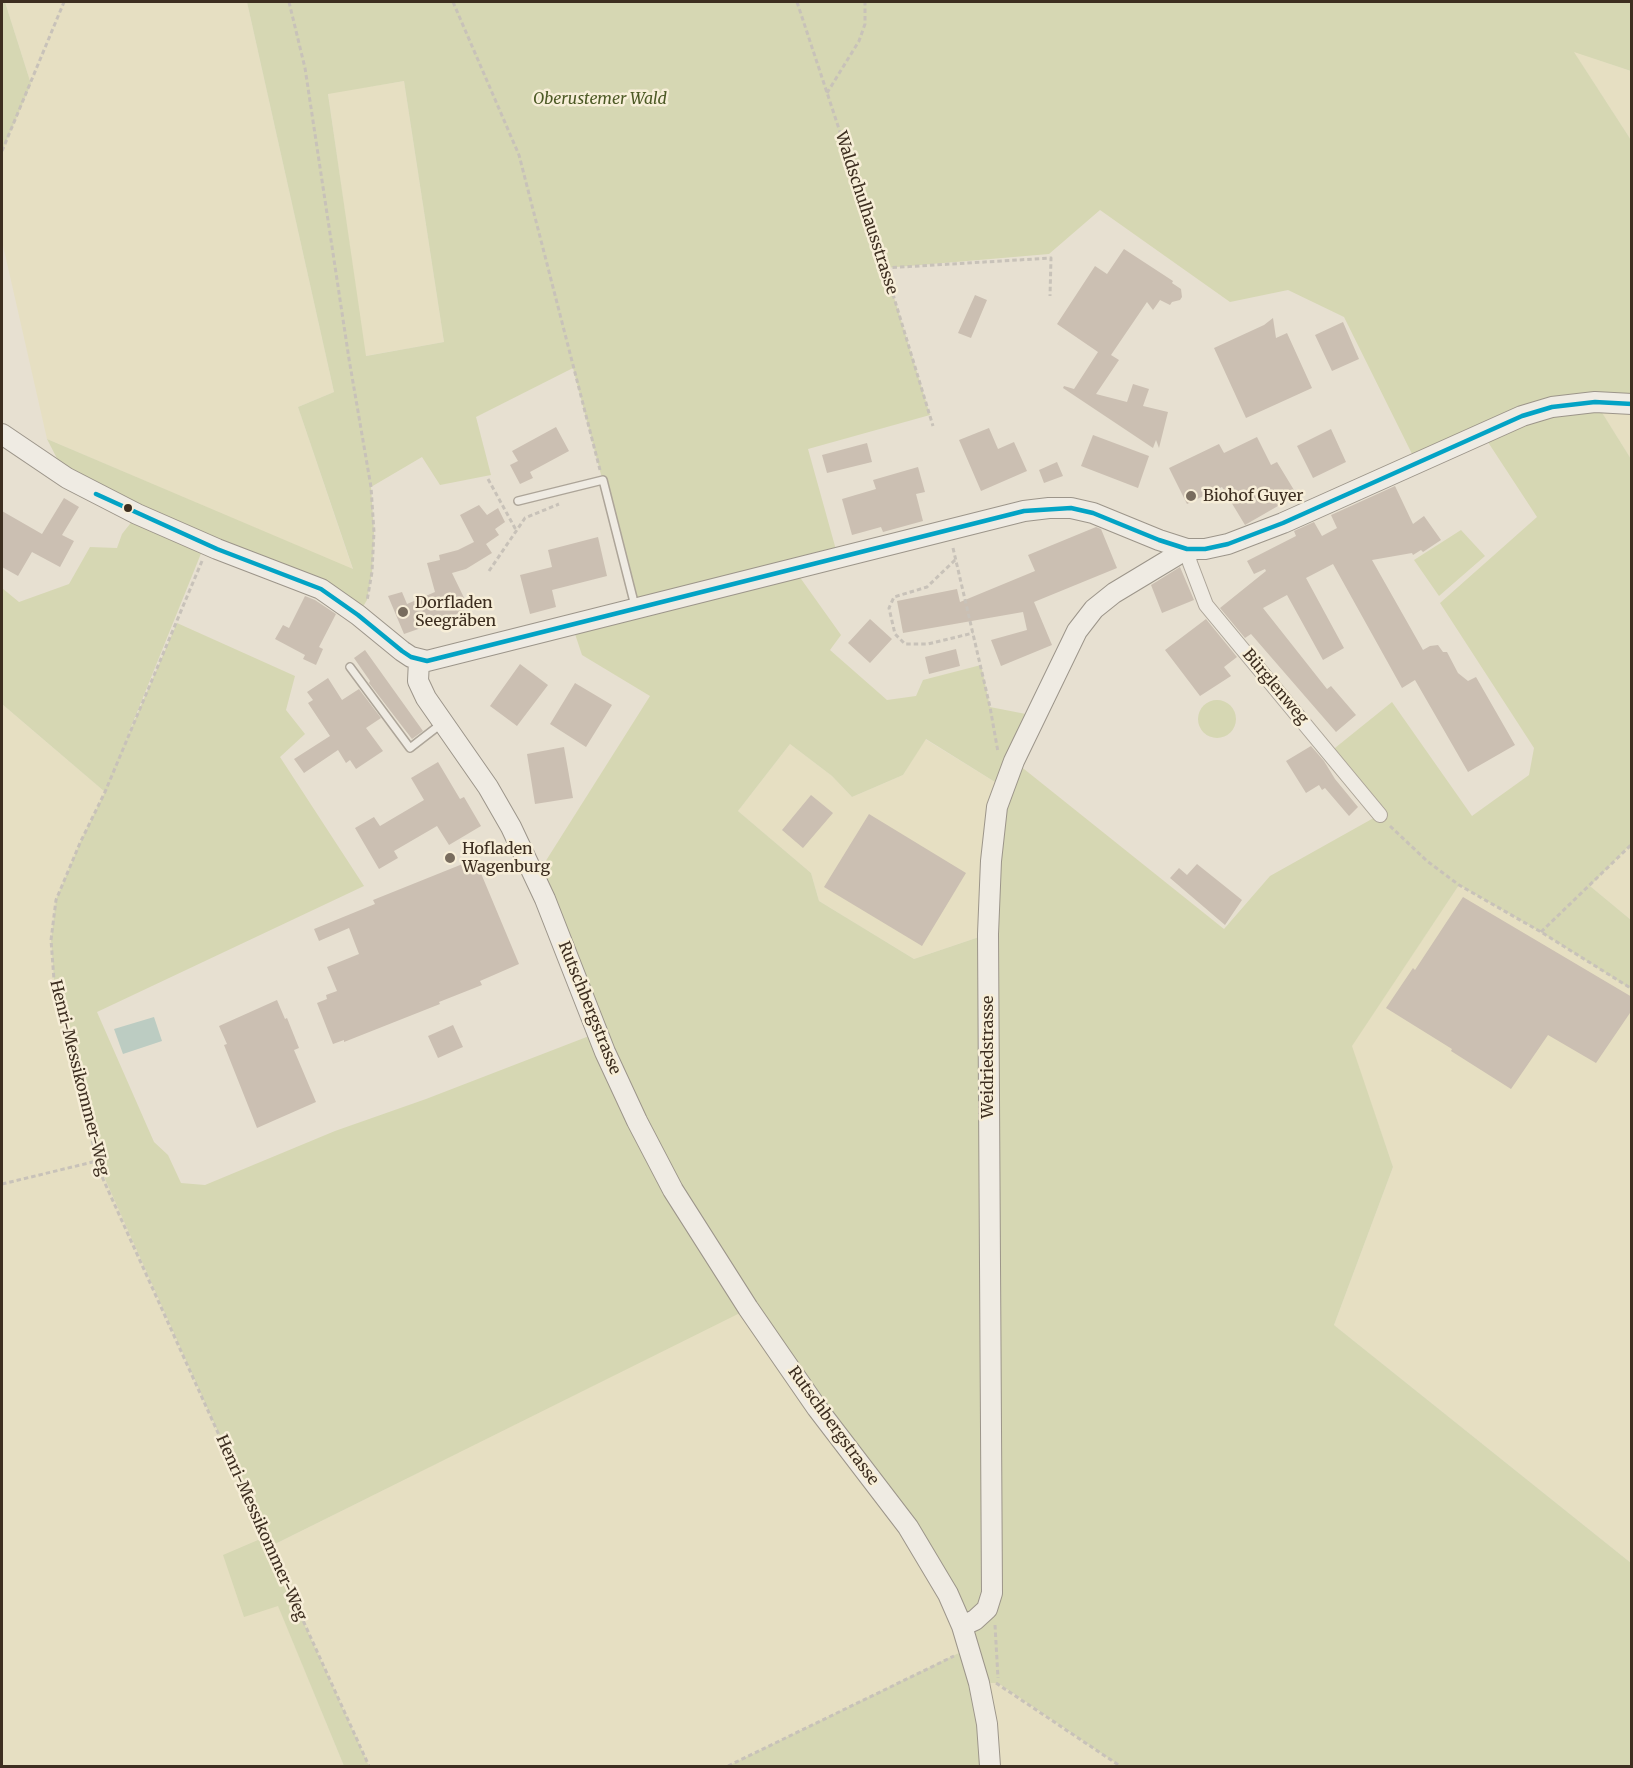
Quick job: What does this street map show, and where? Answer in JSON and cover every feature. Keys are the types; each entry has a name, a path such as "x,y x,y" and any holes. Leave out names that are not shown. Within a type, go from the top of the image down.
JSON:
{"street":[{"path":"2,434 67,478 96,494 208,545 321,589 358,615 402,651 418,660 427,661 1024,511 1071,508 1093,513 1187,549 1204,549 1248,538 1522,416 1552,407 1595,402 1632,404"},
{"name":"Bürglenweg","path":"1187,549 1206,605 1380,815"},
{"name":"Weidriedstrasse","path":"987,1609 992,1593 988,934 991,861 997,807 1014,761 1077,631 1094,609 1114,592 1187,549"},
{"name":"Rutschbergstrasse","path":"418,660 418,681 426,698 488,787 511,827 545,899 605,1052 673,1190 748,1308 810,1399 908,1527 948,1594 962,1626 979,1683 985,1714 990,1767"},
{"path":"962,1626 975,1620 987,1609"}],"lane":[{"path":"518,501 603,480 636,608"},
{"path":"350,667 410,748 443,722"}],"path":[{"path":"2,151 64,2"},
{"path":"289,2 305,68 349,359 371,487 374,532 372,572 367,600 358,615"},
{"path":"453,2 519,155 603,480"},
{"name":"Waldschulhausstrasse","path":"797,2 885,268 933,426"},
{"path":"828,93 859,40 865,24 865,2"},
{"path":"885,268 1051,258 1050,296"},
{"path":"488,479 516,530"},
{"path":"489,571 525,518 565,502"},
{"path":"949,530 990,707 998,753"},
{"name":"Henri-Messikommer-Weg","path":"208,545 105,792 56,900 51,940 54,980 97,1161 369,1767"},
{"path":"956,559 927,587 894,597 889,608 895,634 905,644 928,645 973,633"},
{"path":"1380,815 1403,840 1459,885 1541,932 1632,989"},
{"path":"1541,932 1632,844"},
{"path":"2,1184 97,1161"},
{"path":"987,1609 994,1618 998,1683 1120,1767"},
{"path":"728,1767 969,1648"}],"shaded area":[{"path":"5,2 247,2 334,392 298,407 353,570 47,439 2,241 2,151 31,84"},
{"path":"1573,51 1631,71 1631,140"},
{"path":"404,81 444,342 365,356 328,93"},
{"path":"1595,402 1631,404 1631,459"},
{"path":"2,704 105,792 56,900 51,940 54,980 97,1161 265,1538 244,1616 278,1605 344,1766 2,1766"},
{"path":"925,739 1003,787 988,934 914,959 819,901 811,873 738,811 790,744 832,776 852,797 903,775"},
{"path":"1631,844 1631,920 1590,886"},
{"path":"1459,885 1541,932 1631,989 1631,1563 1334,1325 1393,1167 1351,1046"},
{"path":"154,1017 162,1041 123,1054 114,1029"},
{"path":"748,1308 908,1527 969,1648 728,1766 369,1766 269,1547"},
{"path":"979,1683 998,1683 1120,1766 990,1766"}],"green space":[{"path":"2,2 5,2 31,84 2,151"},
{"name":"Oberustemer Wald","path":"247,2 1631,2 1631,71 1574,52 1631,140 1631,404 1596,403 1631,459 1631,844 1590,886 1631,920 1631,989 1541,932 1459,885 1352,1046 1393,1167 1334,1325 1631,1563 1631,1766 1120,1766 998,1683 980,1683 990,1766 728,1766 969,1648 948,1594 748,1309 269,1547 369,1766 344,1766 278,1606 244,1617 223,1555 265,1537 97,1161 54,980 51,940 56,900 105,792 2,704 2,588 19,602 69,584 90,547 117,548 122,534 137,515 67,478 47,439 353,569 298,407 334,392","holes":["404,81 444,342 366,356 328,94","1100,210 1230,302 1288,290 1344,317 1416,462 1482,433 1537,517 1440,603 1534,748 1529,775 1472,816 1392,702 1330,752 1379,815 1270,876 1224,929 1014,761 1036,716 990,707 981,665 923,680 916,696 887,700 830,650 841,635 794,569 838,557 808,449 930,415 885,268 1049,254","573,368 636,608 572,625 582,655 650,696 535,878 597,1033 426,1099 335,1131 205,1185 181,1183 168,1155 154,1142 97,1012 364,886 280,757 305,734 286,710 295,676 177,623 123,747 202,551 321,589 358,615 367,600 372,572 374,532 371,487 422,457 440,485 491,475 476,417","926,739 1003,787 988,934 914,959 819,901 811,873 738,811 790,744 832,776 852,797 903,775"]},
{"path":"1461,530 1485,556 1439,596 1414,560"},
{"path":"1217,700 1231,705 1236,719 1231,733 1217,738 1203,733 1198,719 1203,705"}],"building":[{"path":"1124,249 1173,281 1172,283 1181,289 1182,297 1170,305 1160,300 1153,310 1147,302 1111,355 1119,360 1096,394 1127,402 1133,384 1149,389 1143,406 1168,412 1159,448 1156,440 1153,448 1063,388 1064,386 1074,389 1098,352 1057,324 1095,266 1107,274"},
{"path":"975,295 987,300 971,338 958,333"},
{"path":"1273,318 1276,338 1287,333 1312,388 1246,418 1214,348 1264,325"},
{"path":"1343,322 1359,359 1332,371 1315,335"},
{"path":"556,427 569,451 530,472 533,478 520,484 510,465 518,461 512,451"},
{"path":"989,428 998,449 1014,442 1027,471 981,491 959,440"},
{"path":"1331,429 1346,462 1313,478 1297,446"},
{"path":"1093,435 1149,456 1138,488 1081,466"},
{"path":"1257,437 1271,465 1277,462 1297,495 1245,525 1222,487 1187,504 1169,468 1219,444 1224,453"},
{"path":"867,443 872,462 827,473 822,455"},
{"path":"1057,462 1063,476 1044,483 1039,470"},
{"path":"918,467 925,492 916,494 923,521 883,532 881,527 852,535 842,499 876,489 873,480"},
{"path":"1395,486 1413,524 1424,516 1441,540 1423,552 1421,550 1413,555 1412,553 1372,560 1423,650 1438,645 1443,652 1447,652 1458,673 1468,681 1476,677 1515,745 1468,772 1415,680 1402,688 1333,564 1306,578 1344,648 1323,660 1287,595 1263,608 1327,689 1331,686 1356,715 1336,732 1251,634 1245,638 1220,608 1266,571 1265,569 1254,574 1247,561 1296,536 1294,531 1314,522 1322,536 1337,528 1331,515"},
{"path":"64,498 79,507 62,535 74,541 60,567 32,552 18,576 2,567 2,511 42,534"},
{"path":"479,505 487,515 498,508 505,522 495,529 499,535 486,544 492,553 466,569 452,573 469,608 444,620 404,634 388,596 402,592 407,604 435,592 427,563 440,560 439,555 458,550 474,542 460,515"},
{"path":"1096,527 1101,529 1117,568 1034,602 1052,645 1001,666 991,640 1027,630 1023,612 903,633 897,601 957,589 960,602 1035,571 1028,555"},
{"path":"598,537 607,576 552,590 556,607 530,614 520,575 552,567 548,550"},
{"path":"1180,567 1194,600 1162,613 1151,585"},
{"path":"305,596 336,614 319,647 323,649 316,665 303,659 305,655 275,639 283,625 289,628"},
{"path":"870,619 892,639 870,663 848,643"},
{"path":"1206,619 1237,657 1224,667 1231,676 1200,696 1165,650"},
{"path":"956,649 960,666 929,674 925,657"},
{"path":"365,650 423,731 412,739 369,683 370,681 354,658"},
{"path":"520,664 548,685 517,726 490,706"},
{"path":"328,678 342,700 359,689 381,718 366,728 383,751 356,769 350,760 346,763 338,750 304,773 294,759 330,736 308,703 313,700 307,692"},
{"path":"575,683 612,705 586,747 550,724"},
{"path":"1311,746 1358,807 1349,816 1325,788 1322,790 1319,785 1306,793 1286,761"},
{"path":"564,747 573,798 535,804 527,754"},
{"path":"438,762 460,799 464,797 481,826 449,845 437,826 394,851 398,858 379,869 355,828 374,817 380,826 424,800 411,778"},
{"path":"811,795 833,813 803,848 782,830"},
{"path":"869,814 966,873 922,946 824,887"},
{"path":"475,859 519,964 480,981 482,985 439,1002 440,1004 344,1042 344,1040 333,1044 317,1003 327,999 326,995 337,991 327,967 359,954 349,928 319,941 314,929 375,904 373,900"},
{"path":"1197,864 1242,900 1225,925 1170,878 1179,868 1187,875"},
{"path":"1463,897 1632,997 1632,1010 1596,1063 1548,1035 1511,1089 1386,1008 1413,968 1415,970"},
{"path":"277,1000 299,1048 294,1050 316,1102 257,1128 224,1045 227,1044 219,1026"},
{"path":"453,1025 463,1047 438,1058 428,1036"}],"transit line":[{"path":"96,494 217,549 321,589 358,615 402,651 411,657 427,661 1024,511 1071,508 1093,513 1187,549 1205,549 1228,544 1283,523 1522,416 1552,407 1595,402 1632,404"}],"place":[{"name":"Biohof Guyer","path":"1191,496"},
{"name":"Dorfladen Seegräben","path":"403,612"},
{"name":"Hofladen Wagenburg","path":"450,858"}]}
